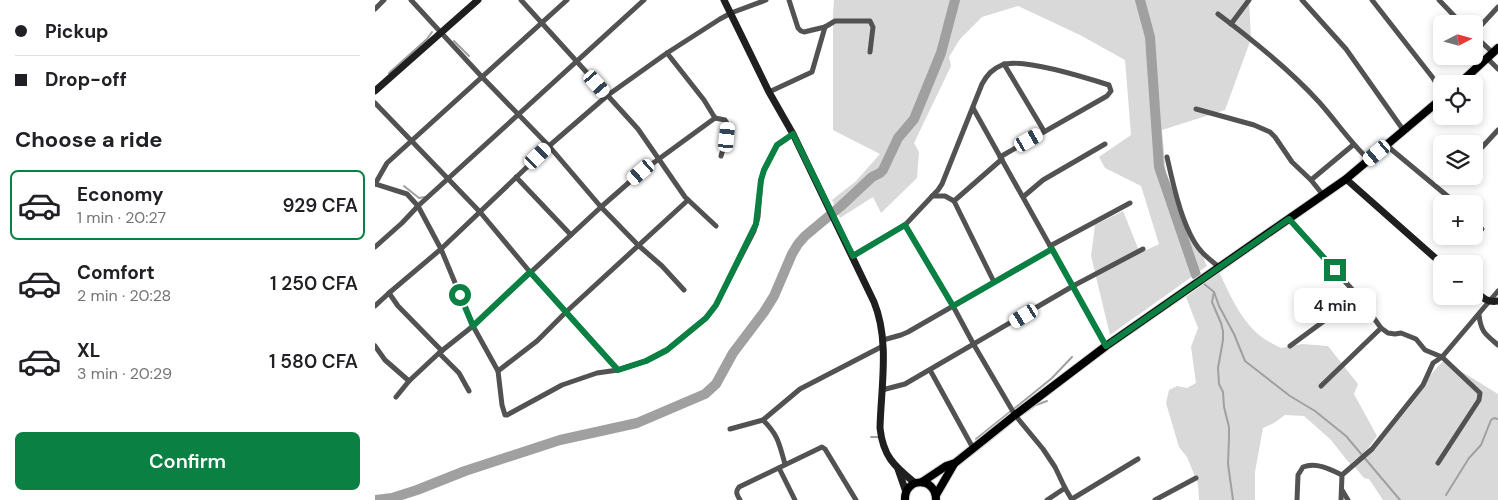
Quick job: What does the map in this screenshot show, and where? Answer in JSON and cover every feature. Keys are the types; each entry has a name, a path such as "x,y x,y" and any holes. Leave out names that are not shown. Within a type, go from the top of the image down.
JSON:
{"main road":[{"path":"375,91 479,0"},
{"path":"724,0 769,92 793,134 878,310 883,343 880,428 881,441 887,456 898,469 919,483 929,484 936,498"},
{"path":"1469,75 1493,53"},
{"path":"905,498 909,487 955,462 1106,346 1346,179 1433,106"},
{"path":"1346,179 1433,256"},
{"path":"1483,297 1489,301 1498,301"},
{"path":"936,498 955,462"},
{"path":"898,469 905,498"}],"street":[{"path":"375,9 384,0"},
{"path":"411,0 481,77 549,146 601,207 684,290"},
{"path":"521,0 638,129 688,200 716,226"},
{"path":"567,0 387,163 375,184 407,194 418,206 441,249 473,326 498,371 502,405 506,416 562,385 597,373 618,370 646,361 667,350 706,318 716,305 756,224 761,180 764,170 777,145 793,134"},
{"path":"375,306 441,249 549,146 607,95 667,53 731,13 766,0"},
{"path":"789,0 801,32 825,28 835,21 870,21 873,27 870,52"},
{"path":"1231,24 1249,0"},
{"path":"1303,0 1346,49 1404,130"},
{"path":"1372,0 1433,78"},
{"path":"1439,0 1453,15"},
{"path":"375,247 639,1"},
{"path":"1483,24 1498,7"},
{"path":"1218,14 1255,42 1318,102 1353,145 1369,160"},
{"path":"769,92 812,72 825,28"},
{"path":"1483,43 1493,53 1498,69"},
{"path":"667,53 704,100 715,118"},
{"path":"853,256 905,225 938,190 947,174 986,77 991,72 1004,64 1019,63 1087,78 1111,87 1111,91 1107,96 1044,131 1001,158 953,201"},
{"path":"1004,64 1044,131"},
{"path":"375,103 480,212 530,272 618,370"},
{"path":"973,108 1106,346"},
{"path":"1196,109 1254,125 1269,132 1275,137 1292,162 1311,180 1323,195"},
{"path":"396,397 409,381 440,352 473,326 571,234 641,172 715,118 725,120 728,125 727,137 721,156"},
{"path":"1483,146 1498,130"},
{"path":"1023,198 1043,180 1105,144"},
{"path":"1311,180 1353,145"},
{"path":"1386,145 1446,195"},
{"path":"1167,157 1175,190 1189,230 1201,251 1219,267"},
{"path":"516,177 571,234"},
{"path":"933,196 945,196 953,201 994,282"},
{"path":"498,371 537,341 565,312 688,200"},
{"path":"730,429 763,420 801,389 953,306 1051,247 1130,203"},
{"path":"1289,219 1358,296 1381,328 1388,333 1401,333 1418,340 1428,353 1442,357 1478,390 1480,397 1438,463"},
{"path":"905,225 1015,415 1043,449 1055,467 1072,500 1139,459"},
{"path":"882,390 905,384 1073,286 1143,248"},
{"path":"1341,500 1342,475 1372,449 1423,385 1433,363 1442,357 1498,291"},
{"path":"389,293 398,306 459,374 469,391"},
{"path":"1290,346 1358,296"},
{"path":"1479,315 1480,325 1484,333 1498,345"},
{"path":"1321,386 1381,328"},
{"path":"375,346 385,360 409,381"},
{"path":"930,370 973,448"},
{"path":"763,420 776,435 785,464"},
{"path":"740,500 736,493 739,487 821,447 825,449 856,500"},
{"path":"1297,500 1298,475 1303,467 1311,464 1316,465 1342,475"},
{"path":"779,468 795,500"},
{"path":"1155,500 1196,478"},
{"path":"1047,500 1065,488"},
{"path":"1341,489 1348,500"}],"shaded area":[{"path":"834,0 1249,0 1251,39 1225,110 1162,130 1166,173 1207,266 1110,335 1091,256 1095,225 1123,211 1140,253 1159,244 1141,186 1105,168 1099,157 1131,135 1125,60 1080,35 1018,6 982,17 960,39 949,57 951,66 914,143 919,152 917,178 881,213 873,197 840,218 832,200 856,181 880,154 833,130"},
{"path":"1219,272 1243,317 1263,338 1281,348 1302,344 1328,346 1358,384 1354,394 1377,436 1366,451 1350,464 1331,440 1304,416 1285,415 1263,428 1255,472 1255,500 1199,500 1198,484 1187,457 1179,447 1166,403 1169,390 1177,386 1187,388 1196,383 1191,347 1198,328 1186,297"},
{"path":"1446,358 1456,368 1498,394 1498,500 1383,500 1369,479 1364,478 1354,466 1379,440"}],"waterway":[{"path":"375,500 392,498 417,490 465,471 560,440 637,423 705,394 716,384 733,353 774,296 798,244 872,177 883,170 898,138 914,119 941,53 955,0"},
{"path":"1140,0 1150,37 1159,167 1196,275"},
{"path":"389,73 427,39 432,32"},
{"path":"454,41 469,56"},
{"path":"404,186 419,198 425,197"},
{"path":"1196,275 1200,279"},
{"path":"1203,283 1214,292 1245,361 1290,396 1315,411 1346,436 1400,500"},
{"path":"1214,292 1212,302 1223,331 1218,368 1219,384 1223,392 1224,407 1229,427 1228,464 1233,500"},
{"path":"1015,408 1052,378 1072,357"},
{"path":"1020,416 1036,405 1047,401"},
{"path":"976,439 1011,411"},
{"path":"1446,495 1469,458 1481,445 1491,420 1494,418 1498,419"},
{"path":"970,456 1010,424"},
{"path":"871,437 879,437"}],"route":[{"path":"460,295 473,326 530,272 618,370 657,356 706,318 716,305 756,224 761,180 764,170 777,145 793,134 853,256 905,225 953,306 1052,249 1106,346 1289,219 1335,270"}]}
